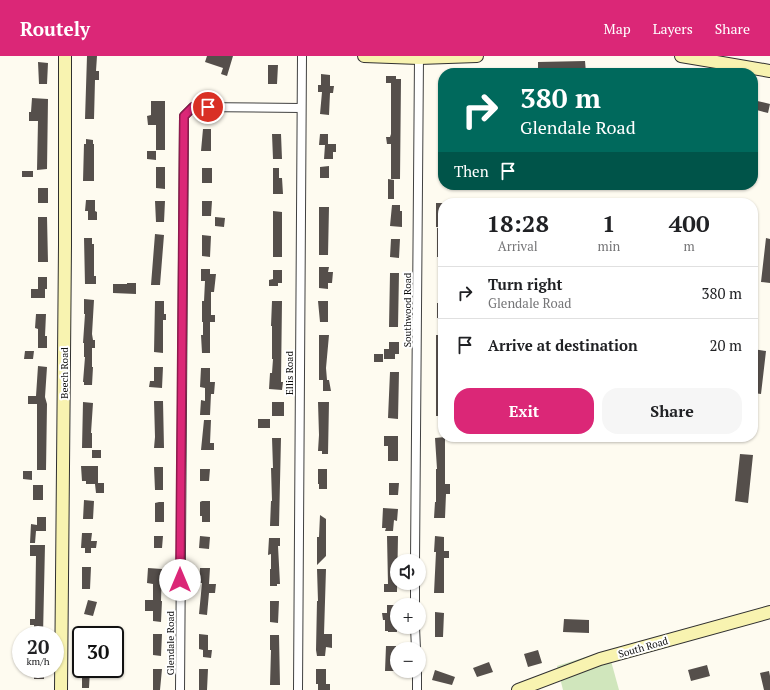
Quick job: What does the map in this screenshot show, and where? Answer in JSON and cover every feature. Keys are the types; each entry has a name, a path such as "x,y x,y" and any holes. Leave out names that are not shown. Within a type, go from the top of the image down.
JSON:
{"street":[{"name":"Beech Road","path":"61,690 65,56"},
{"name":"Ellis Road","path":"298,690 302,56"},
{"path":"364,56 419,58 477,56"},
{"path":"681,56 752,68"},
{"name":"Southwood Road","path":"415,554 419,58"},
{"path":"758,69 770,71"},
{"name":"Glendale Road","path":"180,690 184,116 193,107 301,108"},
{"name":"South Road","path":"518,690 600,659 770,612"},
{"path":"417,678 418,690"}],"green space":[{"path":"608,650 619,690 563,690 557,666"}],"building":[{"path":"87,56 97,56 96,71 99,71 99,80 95,80 94,119 85,119"},
{"path":"207,56 233,56 227,76 221,74 223,68 205,62"},
{"path":"585,61 586,68 538,68 538,62"},
{"path":"38,62 48,63 47,84 39,84"},
{"path":"268,65 278,65 277,84 268,84"},
{"path":"321,74 330,75 330,86 334,86 333,93 330,93 329,115 320,114 322,92 318,92 318,85 321,85"},
{"path":"386,76 396,76 396,79 401,79 400,179 391,179 391,144 387,144 386,137 390,137 391,134 391,83 386,83"},
{"path":"32,98 48,99 47,169 37,170 38,121 29,121"},
{"path":"151,101 165,101 165,150 156,150 156,125 148,125 147,116 151,115"},
{"path":"758,101 770,104 768,113 758,110"},
{"path":"203,129 211,129 211,151 201,151"},
{"path":"272,134 281,134 282,159 273,159"},
{"path":"320,134 328,134 328,144 336,144 336,152 333,152 333,159 324,159 325,145 319,145"},
{"path":"86,139 93,140 94,144 94,181 83,181 84,144 86,144"},
{"path":"147,151 156,151 156,160 147,159"},
{"path":"329,166 329,178 320,178 320,167"},
{"path":"156,167 165,167 165,189 156,188"},
{"path":"202,168 212,168 212,183 202,183"},
{"path":"273,168 279,168 279,178 282,178 283,194 273,194"},
{"path":"22,171 33,171 33,177 22,177"},
{"path":"388,179 394,180 394,199 388,199"},
{"path":"38,188 48,188 48,203 38,203"},
{"path":"86,200 95,200 97,220 88,220 88,211 85,211"},
{"path":"155,201 165,201 164,222 156,222"},
{"path":"202,201 212,201 211,216 202,216"},
{"path":"436,203 438,203 438,227 436,227"},
{"path":"392,205 400,205 400,211 402,211 402,227 390,226"},
{"path":"319,207 329,207 328,255 319,255"},
{"path":"273,211 282,212 282,257 273,257"},
{"path":"38,217 47,217 48,262 38,262"},
{"path":"215,217 225,218 224,227 215,226"},
{"path":"437,228 438,228 438,257"},
{"path":"155,234 164,235 160,285 151,285"},
{"path":"202,235 211,236 210,257 202,256"},
{"path":"84,238 92,238 92,244 94,244 94,276 96,276 96,284 85,284"},
{"path":"766,238 770,239 770,283 761,282"},
{"path":"391,239 400,239 399,258 390,257"},
{"path":"319,267 329,267 328,272 333,272 332,283 328,283 328,289 319,288"},
{"path":"201,269 210,269 210,274 216,274 214,292 211,292 211,315 215,315 215,322 210,322 210,353 202,353 202,301 204,301 205,281 201,281"},
{"path":"273,270 282,270 282,283 278,283 278,286 269,286 269,280 273,279"},
{"path":"390,273 399,273 398,327 389,327"},
{"path":"38,277 47,277 45,298 31,298 31,289 38,289"},
{"path":"136,283 136,294 113,293 113,284"},
{"path":"84,299 94,300 92,334 93,340 95,340 95,348 92,348 92,385 84,385 83,382 85,357 83,343 85,314"},
{"path":"155,301 164,301 164,314 166,314 166,320 163,320 163,353 154,352"},
{"path":"272,301 282,301 282,390 269,389 273,359 271,326"},
{"path":"318,301 328,301 328,322 320,322"},
{"path":"437,303 438,303 438,318"},
{"path":"36,314 46,314 45,336 47,336 47,348 38,348 38,329 35,328"},
{"path":"319,335 329,335 326,368 327,380 319,380"},
{"path":"436,335 438,335 438,416 436,416"},
{"path":"389,342 399,342 399,354 395,354 395,359 384,359 384,349 389,349"},
{"path":"758,350 766,351 761,394 758,394"},
{"path":"25,351 34,351 33,359 24,359"},
{"path":"374,354 383,354 383,362 374,362"},
{"path":"38,366 47,367 45,397 47,404 46,470 37,470 37,404 28,404 28,396 36,396"},
{"path":"154,367 163,367 162,388 149,387 150,381 154,381"},
{"path":"201,368 210,368 210,382 215,382 214,394 211,394 210,415 200,415 201,400 205,401 205,388 200,387"},
{"path":"390,372 399,372 398,419 388,418"},
{"path":"323,380 329,380 331,391 323,391"},
{"path":"154,401 163,401 164,448 154,448"},
{"path":"83,402 93,403 91,433 92,448 82,448"},
{"path":"272,402 284,402 284,416 272,416"},
{"path":"318,402 329,402 328,454 322,454 322,451 318,451"},
{"path":"258,419 270,419 270,428 258,428"},
{"path":"204,420 211,420 210,443 214,443 214,450 201,450"},
{"path":"384,436 398,436 398,461 388,461 388,446 384,446"},
{"path":"272,438 281,438 279,526 270,526 272,501 271,468 273,468"},
{"path":"435,438 438,438 438,442 445,442 445,484 450,484 450,494 446,494 445,518 434,518 437,469"},
{"path":"92,450 101,450 101,458 92,458"},
{"path":"740,454 753,455 748,503 735,501"},
{"path":"81,466 98,466 98,483 104,483 104,493 96,493 95,484 86,484 86,481 82,481"},
{"path":"154,467 163,467 163,490 155,490"},
{"path":"200,469 210,469 209,481 200,481"},
{"path":"318,469 327,469 327,489 319,489"},
{"path":"23,471 32,471 32,480 23,479"},
{"path":"389,483 399,483 398,495 389,495"},
{"path":"33,485 43,485 43,500 33,500"},
{"path":"84,500 94,501 93,519 83,519"},
{"path":"210,501 210,522 202,522 202,516 200,516 200,502"},
{"path":"164,502 164,522 155,522 155,503"},
{"path":"383,508 398,509 397,521 394,520 393,531 385,531 386,528 382,528"},
{"path":"320,515 326,519 326,556 317,565 317,537 319,537"},
{"path":"37,517 46,517 46,531 36,531 35,543 30,543 31,524 37,525"},
{"path":"82,533 92,533 91,541 97,541 96,548 91,548 91,553 85,553 85,548 81,548"},
{"path":"154,536 163,536 162,548 154,548"},
{"path":"200,536 210,537 209,549 199,548"},
{"path":"387,536 398,536 398,554 390,554 390,590 397,590 397,592 384,592 384,584 388,584"},
{"path":"435,536 444,537 444,551 449,551 449,558 444,558 444,593 434,593 436,552 434,552"},
{"path":"269,538 280,538 280,546 278,546 280,584 277,584 277,586 270,586 271,554 268,555"},
{"path":"30,545 45,545 43,626 30,625 30,619 35,619 36,556 30,556"},
{"path":"82,567 91,567 90,589 82,589"},
{"path":"148,568 162,569 161,622 153,621 153,611 145,611 145,600 153,600 153,584 147,583"},
{"path":"200,568 210,568 209,584 216,584 215,593 209,593 207,615 199,614 202,583 199,583"},
{"path":"317,569 326,569 324,634 332,634 332,648 326,647 325,656 317,656 316,650 318,601"},
{"path":"88,600 97,602 93,616 84,614"},
{"path":"270,601 279,601 278,623 270,622"},
{"path":"387,605 390,605 390,632 385,631 385,620 383,620 382,613 387,613"},
{"path":"435,612 444,613 443,637 435,637"},
{"path":"564,619 589,620 589,633 563,632"},
{"path":"153,634 162,634 161,656 153,655"},
{"path":"199,634 208,635 208,650 212,650 211,658 203,657 203,650 199,649"},
{"path":"270,635 279,635 280,685 270,685"},
{"path":"386,646 390,646 390,671 385,671"},
{"path":"538,650 542,663 528,667 524,654"},
{"path":"489,662 493,672 477,677 473,668"},
{"path":"707,665 710,676 691,681 688,670"},
{"path":"153,669 162,669 160,690 153,690"},
{"path":"199,669 208,669 207,690 199,690"},
{"path":"316,669 326,669 326,684 330,684 330,690 318,690 318,684 316,684"},
{"path":"435,670 455,677 452,685 432,680"},
{"path":"769,671 770,690 764,690 760,673"},
{"path":"82,678 90,678 89,688 82,688"}],"route":[{"path":"180,580 184,116 193,107 208,107"}]}
